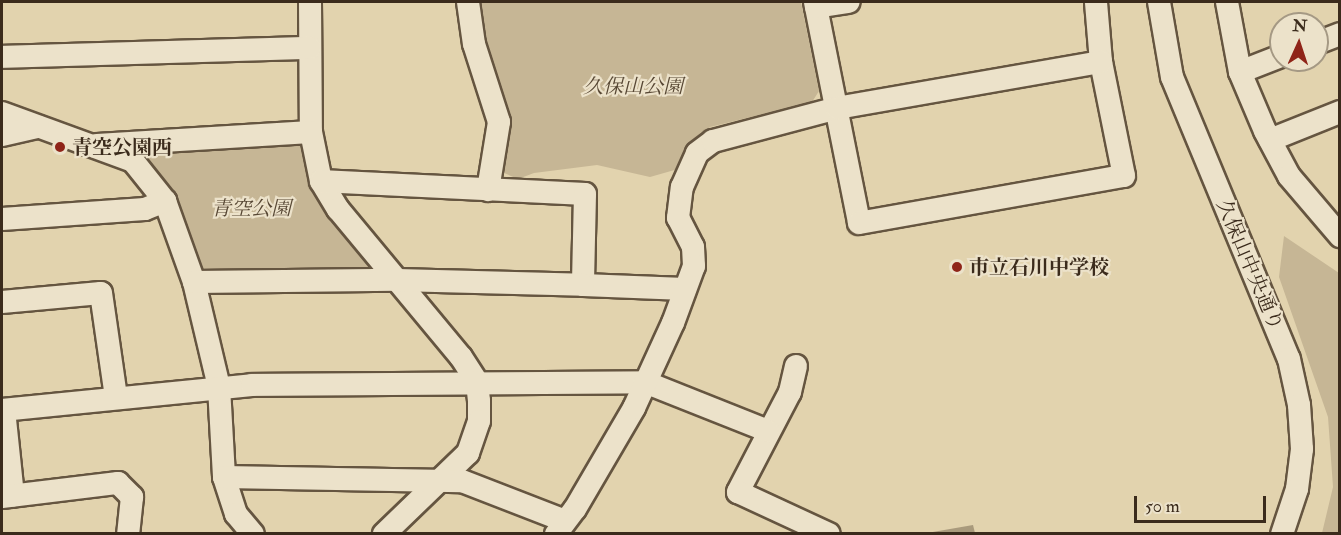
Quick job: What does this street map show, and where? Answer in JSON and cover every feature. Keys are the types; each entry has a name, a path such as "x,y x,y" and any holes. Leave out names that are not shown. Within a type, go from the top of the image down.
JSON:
{"street":[{"path":"310,2 311,132 321,181 338,209 461,357 477,381 479,411 468,453 443,480 384,534"},
{"path":"468,2 474,45 499,122 488,190"},
{"path":"849,2 815,4 859,223 1124,176 1101,62 1096,2"},
{"name":"久保山中央通り","path":"1159,2 1172,77 1289,359 1299,405 1302,449 1297,489 1282,534"},
{"path":"1227,2 1240,72 1270,140 1289,176 1340,236"},
{"path":"2,57 310,48"},
{"path":"1240,72 1269,61"},
{"path":"224,477 462,481 560,527 622,429 645,382 694,266 693,247 678,218 682,187 697,153 713,141 837,108 1101,62"},
{"path":"1270,140 1340,112"},
{"path":"2,113 97,145 133,161 165,201 194,282 219,387 224,477 236,514 253,534"},
{"path":"2,135 38,127"},
{"path":"97,145 311,132"},
{"path":"321,181 585,194 583,285"},
{"path":"2,219 145,208 165,201"},
{"path":"194,282 397,280 685,289"},
{"path":"2,302 101,293 116,397"},
{"path":"796,366 790,392 738,492 828,534"},
{"path":"128,534 132,497 118,483 7,496 3,410 219,387 477,381 645,382 768,431"}],"green space":[{"name":"久保山公園","path":"477,2 801,2 819,91 812,102 710,127 678,169 650,177 597,165 534,173 518,179 502,172"},
{"name":"青空公園","path":"311,132 321,181 397,280 194,282 165,201 111,141"},
{"path":"1284,236 1339,273 1338,533 1322,533 1333,487 1328,417 1279,277"}],"shaded area":[{"path":"973,525 975,533 927,533"}],"place":[{"name":"青空公園西","path":"60,147"},
{"name":"市立石川中学校","path":"957,267"}]}
